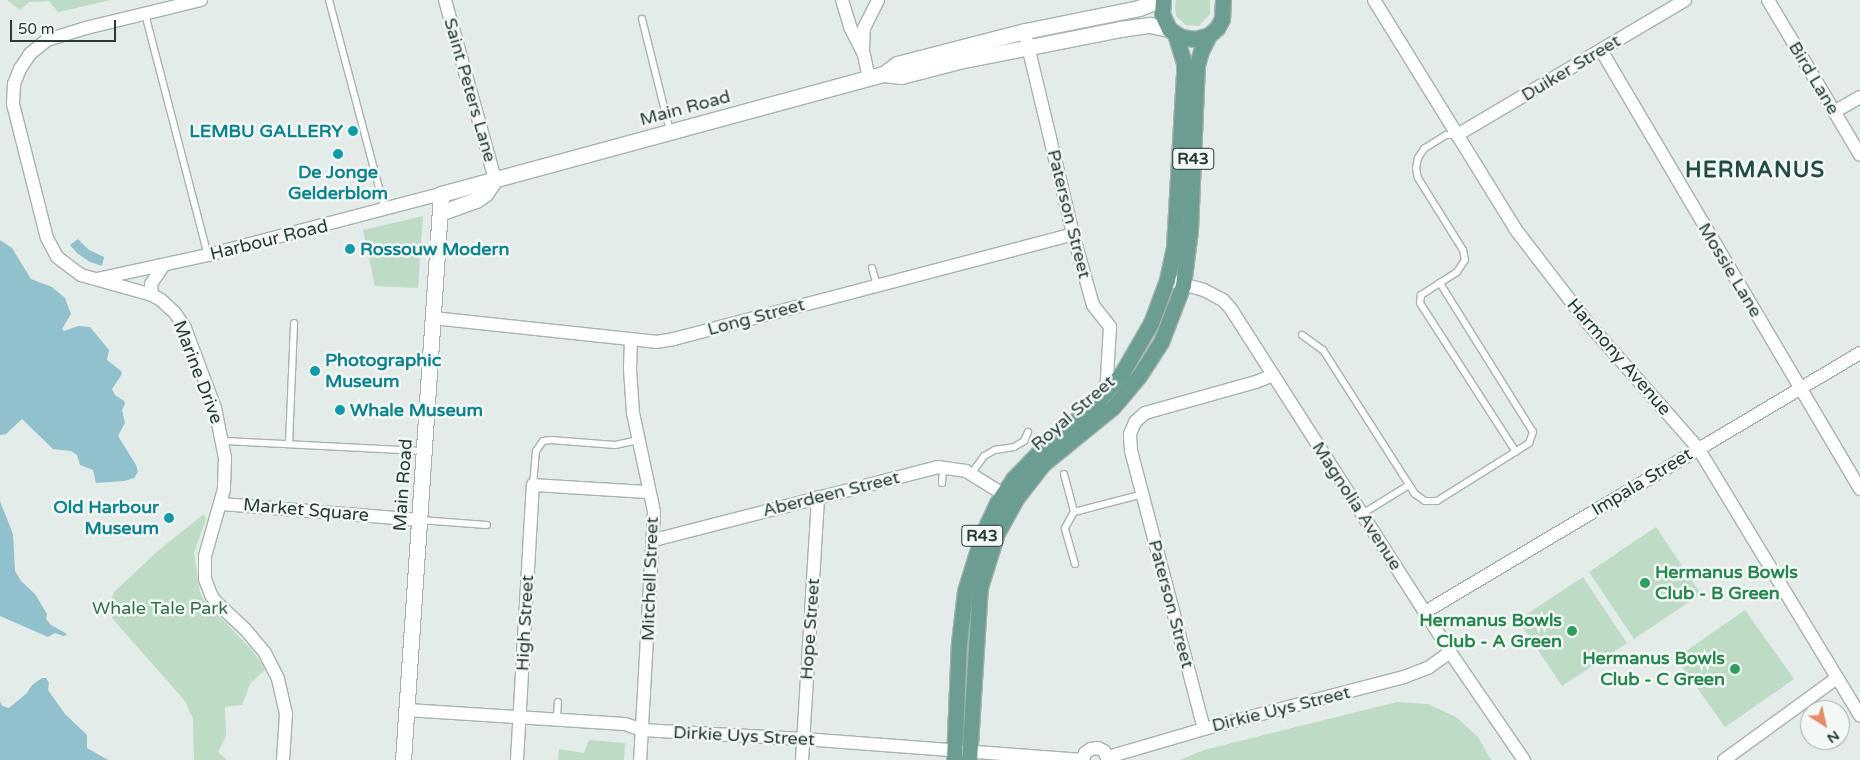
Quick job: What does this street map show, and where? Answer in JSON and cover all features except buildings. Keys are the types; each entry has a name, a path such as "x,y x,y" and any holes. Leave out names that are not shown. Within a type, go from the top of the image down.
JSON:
{"main road":[{"name":"Main Road","path":"403,760 441,194 876,76 898,64 1025,31 1139,8 1159,0"},
{"name":"R43","path":"1163,0 1162,14 1172,31"},
{"path":"1222,19 1223,0"},
{"name":"R43","path":"1209,35 1217,28 1236,0"},
{"name":"Main Road","path":"876,76 900,76 959,60 1141,26 1150,25 1172,31 1188,39 1209,35"},
{"name":"Royal Street","path":"962,756 959,643 965,591 983,533 1003,494 1040,450 1106,394 1143,341 1168,280 1174,247 1184,76 1184,63 1172,31"},
{"name":"Royal Street","path":"962,756 980,588 997,533 1015,500 1035,472 1059,449 1113,407 1139,376 1161,342 1183,284 1190,230 1197,65 1201,50 1209,35"},
{"path":"440,213 476,200 485,194 495,180"}],"street":[{"name":"Marine Drive","path":"201,0 86,28 47,40 30,54 20,69 14,84 15,115 46,238 62,262 80,275 152,295 168,306 185,328 215,408 223,441 226,474 222,504 205,556 205,579 216,602 245,629 265,653 278,679 286,714 283,760"},
{"name":"Saint Peters Lane","path":"445,0 495,180"},
{"path":"842,0 850,27 876,76"},
{"path":"864,56 862,42 864,28 878,0"},
{"name":"Harmony Avenue","path":"1374,0 1516,230 1570,302 1698,448 1860,716"},
{"name":"Duiker Street","path":"1457,135 1685,0"},
{"name":"Bird Lane","path":"1768,0 1860,156"},
{"name":"Paterson Street","path":"1025,31 1073,234 1093,305 1110,327 1106,394"},
{"name":"Mossie Lane","path":"1601,50 1860,489"},
{"path":"1834,112 1860,97"},
{"name":"Harbour Road","path":"95,279 208,256 441,194"},
{"name":"Long Street","path":"433,318 656,342 674,339 1073,234"},
{"path":"152,295 151,284 164,265"},
{"name":"Magnolia Avenue","path":"1168,280 1204,290 1227,304 1450,652 1524,760"},
{"name":"Mitchell Street","path":"631,340 632,403 654,512 654,540 640,760"},
{"name":"Impala Street","path":"1424,612 1860,353"},
{"name":"Paterson Street","path":"1204,729 1131,450 1130,434 1132,427 1145,413 1256,382 1273,374"},
{"name":"Aberdeen Street","path":"654,540 818,497 943,467 954,468 972,474 1003,494"},
{"path":"533,485 649,492"},
{"name":"High Street","path":"517,760 533,485"},
{"name":"Hope Street","path":"802,760 818,497"},
{"name":"Market Square","path":"222,504 420,520"},
{"name":"Dirkie Uys Street","path":"407,710 625,724 642,730 803,739 962,756 1083,760 1085,753 1098,748 1104,751 1108,758 1204,729 1404,678 1428,668 1450,652"},
{"path":"1724,760 1837,678"}],"lane":[{"path":"329,0 385,210"},
{"path":"145,14 208,256"},
{"path":"642,19 670,131"},
{"path":"1457,135 1446,135 1424,149 1416,163 1418,178 1465,255 1461,269 1421,295 1420,303 1516,452"},
{"path":"872,268 877,286"},
{"path":"1302,335 1323,350 1408,485 1421,500 1437,501 1516,452 1531,440 1531,428 1440,283"},
{"path":"290,444 294,323"},
{"path":"972,474 984,456 995,450 1014,447 1024,440 1028,432"},
{"path":"533,485 536,451 543,441 614,445 638,440"},
{"path":"223,441 424,451"},
{"path":"942,484 943,467"},
{"path":"1064,474 1074,512 1065,528 1075,564"},
{"path":"1362,514 1408,485"},
{"path":"1074,512 1143,494"},
{"path":"420,520 487,524"},
{"path":"557,719 558,702"}],"green space":[{"path":"7,0 111,0 58,12 49,1 29,2 20,10"},
{"path":"1176,0 1210,0 1210,14 1199,26 1186,25 1176,16"},
{"path":"423,216 418,288 375,286 363,230"},
{"name":"Whale Tale Park","path":"204,514 206,519 194,553 200,592 204,600 251,649 266,669 250,684 242,705 225,707 226,736 218,752 227,760 194,760 193,719 185,701 112,618 109,606 114,592 159,550"},
{"name":"Hermanus Bowls Club - B Green","path":"1656,527 1701,594 1634,639 1589,572"},
{"name":"Hermanus Bowls Club - A Green","path":"1583,577 1627,643 1562,686 1518,620"},
{"name":"Hermanus Bowls Club - C Green","path":"1745,610 1794,679 1725,727 1676,658"},
{"path":"1397,702 1428,704 1456,717 1478,737 1491,760 1180,760 1204,750"},
{"path":"589,740 625,743 624,760 558,760 559,749 584,753"}],"water":[{"path":"78,239 89,250 104,257 102,266 90,262 77,253 70,245"},
{"path":"0,240 12,248 31,279 52,287 65,298 71,314 62,329 64,331 78,326 90,327 109,350 107,360 121,371 122,374 112,389 115,395 124,401 125,404 122,410 125,423 118,436 136,465 138,472 134,478 124,481 96,483 93,470 80,465 77,455 71,451 53,449 22,419 6,434 0,435"},
{"path":"0,501 13,534 15,571 21,581 35,594 47,614 46,619 51,625 67,634 64,636 55,633 48,637 0,616"},
{"path":"42,678 46,678 49,683 48,690 65,714 87,735 87,748 108,760 0,760 0,701 2,706 9,708 27,693 32,685"}],"place":[{"name":"LEMBU GALLERY","path":"353,131"},
{"name":"De Jonge Gelderblom","path":"338,154"},
{"name":"Rossouw Modern","path":"350,249"},
{"name":"Photographic Museum","path":"315,371"},
{"name":"Whale Museum","path":"340,410"},
{"name":"Old Harbour Museum","path":"169,518"},
{"name":"Hermanus Bowls Club - B Green","path":"1645,583"},
{"name":"Hermanus Bowls Club - A Green","path":"1572,631"},
{"name":"Hermanus Bowls Club - C Green","path":"1735,669"}],"district":[{"name":"HERMANUS","path":"1755,171"}]}
